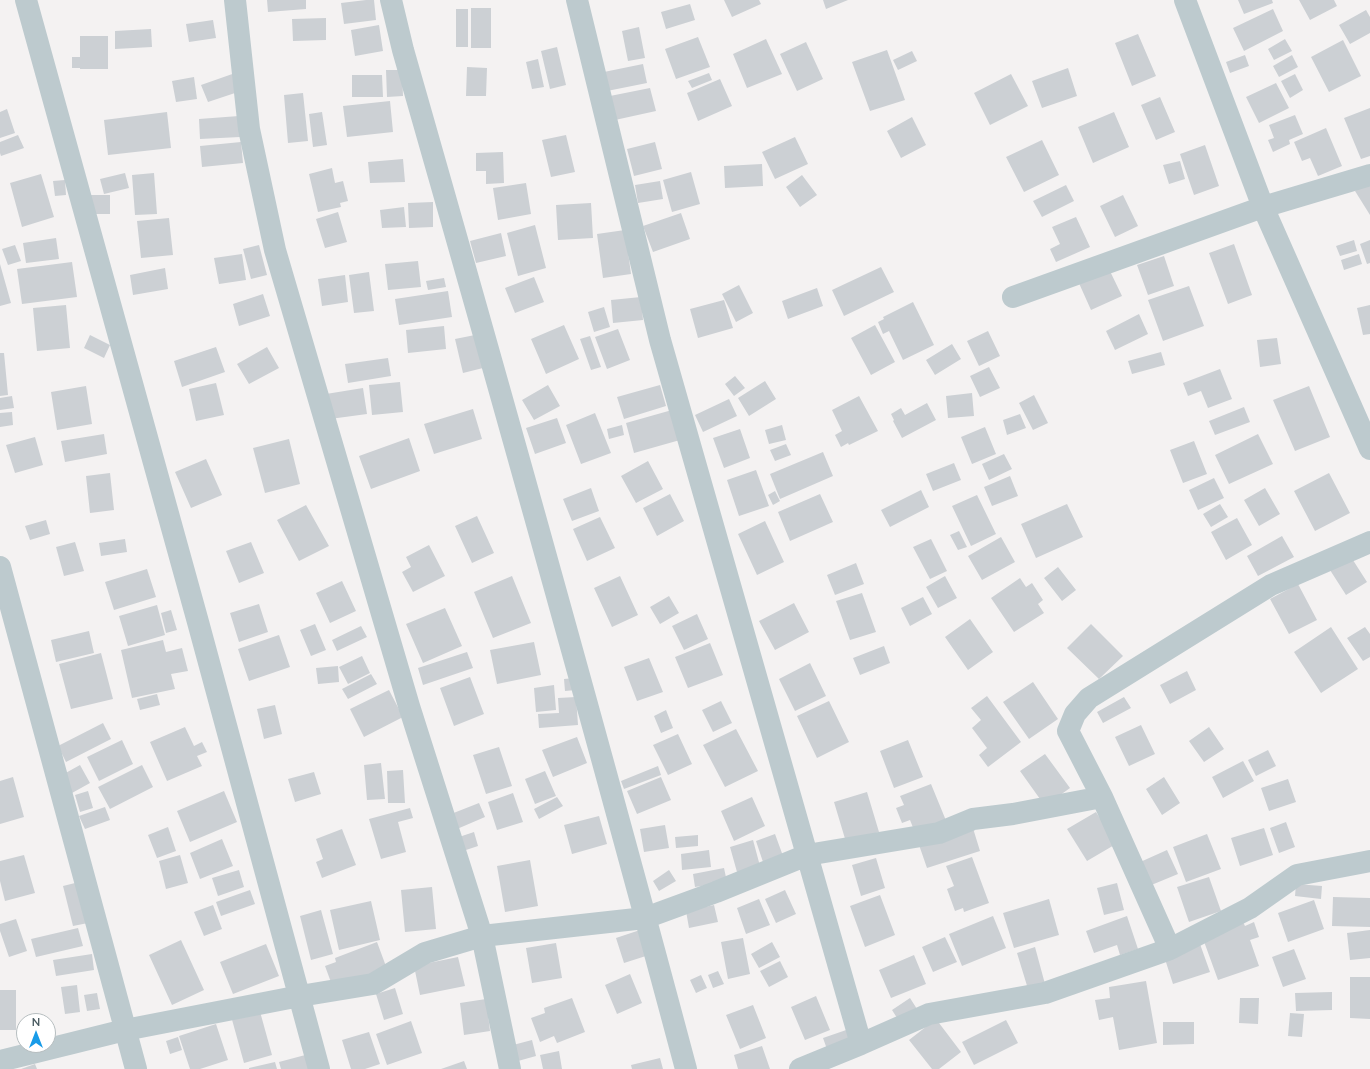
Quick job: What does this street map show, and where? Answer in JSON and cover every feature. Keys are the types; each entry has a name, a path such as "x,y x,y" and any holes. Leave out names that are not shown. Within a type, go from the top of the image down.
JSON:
{"street":[{"path":"26,0 196,614 319,1069"},
{"path":"235,0 249,129 275,250 409,706 482,936 510,1069"},
{"path":"391,0 405,57 490,351 686,1069"},
{"path":"577,0 660,340 861,1044"},
{"path":"1184,0 1264,207 1370,449"},
{"path":"1013,297 1264,207 1370,175"},
{"path":"1170,949 1102,797 1068,731 1075,714 1089,698 1271,586 1370,542"},
{"path":"0,567 136,1069"},
{"path":"0,1061 125,1030 300,996 373,984 425,953 482,936 645,918 716,892 808,855 938,833 973,819 1013,814 1102,797"},
{"path":"800,1069 929,1014 1045,993 1170,949 1250,908 1297,875 1370,861"}],"building":[{"path":"267,0 306,0 306,9 268,12"},
{"path":"374,0 376,20 344,24 341,3"},
{"path":"724,0 759,0 761,4 732,17"},
{"path":"823,0 848,0 826,9"},
{"path":"1238,0 1272,0 1273,3 1244,14"},
{"path":"1299,0 1334,0 1337,6 1310,20"},
{"path":"690,4 695,20 666,29 661,12"},
{"path":"471,8 491,8 491,48 471,48"},
{"path":"456,9 468,9 468,47 456,47"},
{"path":"1273,9 1283,31 1244,51 1233,28"},
{"path":"1366,10 1370,17 1370,33 1350,44 1339,25"},
{"path":"326,18 326,40 293,41 292,19"},
{"path":"213,20 216,38 189,42 186,24"},
{"path":"379,25 383,51 355,56 351,30"},
{"path":"639,27 645,58 628,61 622,31"},
{"path":"151,29 152,47 115,49 115,31"},
{"path":"1138,34 1156,76 1132,86 1115,43"},
{"path":"80,36 108,36 108,69 72,68 72,57 80,57"},
{"path":"698,37 710,67 676,79 665,49"},
{"path":"766,39 782,74 747,88 733,54"},
{"path":"1285,39 1292,51 1274,60 1268,49"},
{"path":"1343,40 1361,76 1329,92 1311,57"},
{"path":"806,42 823,79 797,91 780,54"},
{"path":"557,47 566,85 550,89 541,51"},
{"path":"887,50 905,100 870,111 852,62"},
{"path":"912,51 917,61 898,70 893,60"},
{"path":"1245,55 1249,66 1230,73 1226,62"},
{"path":"1292,55 1298,67 1279,77 1273,66"},
{"path":"538,59 544,87 532,89 526,62"},
{"path":"643,64 647,83 602,92 599,73"},
{"path":"467,67 487,68 486,96 466,96"},
{"path":"1068,68 1077,96 1042,108 1032,81"},
{"path":"386,70 402,70 403,96 387,97"},
{"path":"238,72 244,90 208,102 201,85"},
{"path":"709,73 712,80 692,88 688,81"},
{"path":"1011,74 1028,106 990,125 974,93"},
{"path":"1295,74 1303,90 1290,98 1281,81"},
{"path":"352,75 382,75 383,97 352,97"},
{"path":"194,77 197,99 176,102 172,81"},
{"path":"720,79 732,106 698,121 687,93"},
{"path":"1276,83 1289,108 1259,123 1246,97"},
{"path":"650,88 656,111 615,120 610,96"},
{"path":"303,93 308,141 288,143 284,95"},
{"path":"1160,97 1175,132 1156,140 1141,105"},
{"path":"390,101 393,132 347,137 343,106"},
{"path":"1370,108 1370,156 1361,159 1344,118"},
{"path":"7,109 15,133 0,138 0,112"},
{"path":"167,112 171,148 108,155 104,120"},
{"path":"322,112 327,145 313,147 309,114"},
{"path":"1114,112 1129,147 1093,163 1078,127"},
{"path":"1295,115 1303,134 1289,140 1290,144 1273,152 1268,140 1274,138 1269,125"},
{"path":"239,116 240,137 200,139 199,119"},
{"path":"912,117 926,145 901,158 887,131"},
{"path":"1326,128 1342,166 1318,176 1310,158 1302,161 1294,142"},
{"path":"18,135 24,148 1,156 0,142"},
{"path":"566,135 575,172 551,177 542,140"},
{"path":"795,137 808,164 775,179 762,152"},
{"path":"1042,140 1059,175 1024,192 1006,157"},
{"path":"241,142 243,163 202,167 200,146"},
{"path":"655,142 662,169 634,176 627,149"},
{"path":"1205,145 1219,186 1194,195 1180,154"},
{"path":"503,152 504,183 486,184 486,171 476,171 476,153"},
{"path":"403,159 405,182 370,183 368,162"},
{"path":"1180,161 1185,179 1169,184 1163,165"},
{"path":"762,164 763,186 725,188 724,166"},
{"path":"332,168 335,183 343,181 348,201 340,203 341,207 318,212 309,174"},
{"path":"691,172 700,204 672,212 663,180"},
{"path":"125,173 129,188 104,194 100,179"},
{"path":"154,173 157,214 135,215 132,175"},
{"path":"41,174 54,217 22,227 10,183"},
{"path":"802,175 817,195 800,207 786,187"},
{"path":"65,180 66,195 55,196 53,181"},
{"path":"660,181 663,199 638,203 635,185"},
{"path":"1369,182 1370,185 1370,215 1355,191"},
{"path":"526,183 531,214 498,220 493,188"},
{"path":"1066,185 1074,201 1042,217 1033,201"},
{"path":"91,195 110,195 110,214 91,214"},
{"path":"1123,195 1138,226 1115,237 1100,206"},
{"path":"433,202 433,227 409,228 408,203"},
{"path":"591,203 593,238 558,240 556,205"},
{"path":"404,207 406,227 382,228 380,210"},
{"path":"338,212 347,242 325,248 316,219"},
{"path":"681,213 690,239 653,252 643,226"},
{"path":"1076,217 1090,247 1056,262 1050,249 1060,244 1052,227"},
{"path":"169,218 173,255 141,258 137,221"},
{"path":"535,225 546,268 518,276 507,233"},
{"path":"625,230 631,274 603,278 597,234"},
{"path":"501,233 506,256 476,263 470,241"},
{"path":"56,238 59,259 26,263 23,243"},
{"path":"1354,240 1357,251 1340,256 1336,246"},
{"path":"1370,240 1370,263 1367,264 1360,244"},
{"path":"1234,244 1252,295 1228,304 1209,253"},
{"path":"15,245 21,261 8,265 2,249"},
{"path":"259,245 267,275 251,279 243,249"},
{"path":"242,254 246,280 219,284 214,258"},
{"path":"1359,254 1362,264 1344,270 1341,260"},
{"path":"1164,256 1174,286 1148,295 1137,265"},
{"path":"418,261 421,287 388,290 385,264"},
{"path":"72,262 77,297 22,304 17,269"},
{"path":"0,264 11,303 0,306"},
{"path":"881,267 894,292 844,316 832,290"},
{"path":"1108,267 1122,296 1091,310 1078,281"},
{"path":"165,268 168,289 133,295 130,275"},
{"path":"369,272 374,311 354,313 349,275"},
{"path":"345,275 348,302 322,306 318,279"},
{"path":"534,277 544,302 515,313 505,288"},
{"path":"444,278 446,287 428,290 426,281"},
{"path":"739,285 753,313 736,322 722,294"},
{"path":"1189,286 1204,326 1163,341 1148,300"},
{"path":"817,288 823,306 788,319 782,301"},
{"path":"448,291 452,317 399,325 395,299"},
{"path":"263,294 270,316 239,326 233,304"},
{"path":"641,297 643,320 613,323 611,300"},
{"path":"724,300 733,328 698,338 690,309"},
{"path":"913,302 934,345 903,360 889,331 883,334 878,322 884,319 883,317"},
{"path":"66,305 70,348 37,351 33,308"},
{"path":"1370,305 1370,334 1363,335 1357,308"},
{"path":"604,307 610,327 594,332 588,312"},
{"path":"1139,314 1148,334 1115,350 1106,331"},
{"path":"564,325 579,359 546,374 531,339"},
{"path":"875,325 895,362 871,375 851,338"},
{"path":"444,326 446,349 408,353 406,330"},
{"path":"618,329 630,360 607,369 595,337"},
{"path":"988,331 1000,356 979,366 967,341"},
{"path":"90,335 110,345 104,358 84,348"},
{"path":"475,335 483,368 463,373 455,339"},
{"path":"590,336 601,367 591,370 580,339"},
{"path":"1277,338 1281,364 1260,367 1257,340"},
{"path":"952,344 961,359 935,375 926,360"},
{"path":"216,347 225,372 182,387 174,361"},
{"path":"267,347 279,368 249,384 237,364"},
{"path":"1161,352 1165,365 1132,374 1128,361"},
{"path":"0,353 4,353 8,395 0,396"},
{"path":"388,358 391,376 348,383 345,364"},
{"path":"989,367 1000,388 980,397 970,376"},
{"path":"1220,369 1232,399 1208,408 1201,391 1188,396 1183,383"},
{"path":"735,376 745,388 734,396 725,384"},
{"path":"765,381 776,399 749,416 738,398"},
{"path":"400,382 403,412 372,415 369,385"},
{"path":"216,383 224,415 196,421 189,389"},
{"path":"548,385 560,406 534,420 522,400"},
{"path":"660,385 666,406 624,419 617,397"},
{"path":"86,386 92,424 57,430 51,392"},
{"path":"1309,386 1330,437 1295,451 1273,400"},
{"path":"363,388 367,414 330,419 326,394"},
{"path":"972,393 974,416 948,418 946,396"},
{"path":"1034,395 1048,423 1033,430 1019,403"},
{"path":"12,396 14,408 0,410 0,398"},
{"path":"859,396 878,431 849,445 848,443 841,447 835,435 842,431 832,410"},
{"path":"729,399 737,416 703,432 695,415"},
{"path":"927,403 936,420 902,438 891,414 901,408 905,415"},
{"path":"1244,407 1250,422 1215,435 1209,421"},
{"path":"473,409 482,439 434,454 424,424"},
{"path":"672,410 680,440 634,453 626,423"},
{"path":"12,412 13,425 0,427 0,413"},
{"path":"595,413 611,453 581,464 566,425"},
{"path":"1020,414 1026,428 1007,435 1003,420"},
{"path":"557,418 566,443 535,454 526,428"},
{"path":"622,425 624,435 609,439 607,429"},
{"path":"782,425 786,440 769,444 765,430"},
{"path":"985,427 996,454 972,464 961,437"},
{"path":"740,429 750,458 724,468 713,438"},
{"path":"104,434 107,454 65,462 61,441"},
{"path":"1258,434 1273,464 1229,484 1215,455"},
{"path":"35,437 43,465 15,473 6,445"},
{"path":"409,438 420,471 371,489 359,456"},
{"path":"289,439 300,484 265,493 253,448"},
{"path":"1194,441 1207,474 1183,483 1170,450"},
{"path":"786,444 791,455 775,461 770,450"},
{"path":"823,452 833,476 780,499 770,474"},
{"path":"1004,454 1012,469 989,480 982,464"},
{"path":"206,459 222,495 191,508 175,472"},
{"path":"648,461 663,489 636,503 621,476"},
{"path":"954,463 961,480 933,491 926,474"},
{"path":"756,470 769,506 739,516 727,480"},
{"path":"110,473 114,510 90,513 86,476"},
{"path":"1329,473 1350,513 1315,531 1294,491"},
{"path":"1010,476 1018,496 992,506 984,487"},
{"path":"1214,478 1224,498 1198,510 1189,490"},
{"path":"591,488 599,511 572,521 563,499"},
{"path":"1265,488 1280,514 1259,526 1244,500"},
{"path":"921,490 929,507 890,527 881,510"},
{"path":"775,491 780,501 773,505 768,495"},
{"path":"670,494 684,521 657,536 643,508"},
{"path":"820,494 833,522 790,541 778,512"},
{"path":"977,495 996,534 971,546 952,506"},
{"path":"1067,504 1083,537 1036,558 1021,524"},
{"path":"1220,504 1228,517 1211,527 1203,514"},
{"path":"306,505 329,546 299,561 277,520"},
{"path":"477,516 494,553 472,563 455,526"},
{"path":"600,517 615,548 587,561 573,529"},
{"path":"1237,518 1252,545 1226,560 1211,532"},
{"path":"46,520 50,534 30,540 25,526"},
{"path":"765,521 784,562 757,575 738,534"},
{"path":"959,531 967,547 958,550 950,535"},
{"path":"1282,536 1294,557 1258,576 1247,556"},
{"path":"1001,537 1015,562 982,580 968,556"},
{"path":"125,539 127,552 101,556 99,543"},
{"path":"931,539 947,571 930,579 913,547"},
{"path":"75,542 84,571 64,576 56,547"},
{"path":"251,542 264,573 239,583 226,551"},
{"path":"429,545 445,576 413,592 402,572 411,567 406,557"},
{"path":"1351,557 1367,582 1346,595 1330,570"},
{"path":"856,563 864,584 835,595 827,575"},
{"path":"1058,567 1076,590 1062,601 1044,578"},
{"path":"147,569 156,597 114,610 105,582"},
{"path":"512,576 531,623 493,638 474,592"},
{"path":"620,576 638,615 612,627 594,588"},
{"path":"945,576 957,598 938,608 926,587"},
{"path":"1020,578 1026,587 1032,583 1043,600 1038,604 1044,613 1014,632 991,598"},
{"path":"342,581 356,611 330,623 316,593"},
{"path":"1298,584 1317,620 1289,634 1270,599"},
{"path":"862,593 876,632 850,640 836,601"},
{"path":"669,596 679,613 660,624 650,607"},
{"path":"923,597 932,614 910,626 901,608"},
{"path":"794,603 809,632 775,650 759,621"},
{"path":"259,604 268,632 239,642 230,613"},
{"path":"157,605 165,635 128,646 119,616"},
{"path":"445,608 462,646 423,663 406,624"},
{"path":"171,610 177,630 166,633 161,613"},
{"path":"697,614 708,639 684,650 672,626"},
{"path":"970,619 993,652 968,670 945,637"},
{"path":"315,624 326,650 311,656 300,630"},
{"path":"1091,624 1123,656 1099,679 1067,648"},
{"path":"361,626 367,637 337,651 332,640"},
{"path":"1331,627 1358,669 1321,693 1294,652"},
{"path":"1365,627 1370,634 1370,657 1363,661 1347,638"},
{"path":"89,631 94,653 56,662 51,640"},
{"path":"279,635 290,667 249,681 238,649"},
{"path":"163,640 166,652 182,648 188,671 171,674 175,689 132,698 121,650"},
{"path":"534,642 541,675 497,684 490,650"},
{"path":"710,643 723,675 688,688 675,657"},
{"path":"884,646 890,663 860,675 853,658"},
{"path":"467,652 473,668 423,685 418,668"},
{"path":"101,653 113,699 71,709 59,664"},
{"path":"362,656 370,673 348,684 339,667"},
{"path":"649,658 663,692 637,701 624,667"},
{"path":"810,663 826,696 795,711 779,679"},
{"path":"338,666 339,682 318,684 316,668"},
{"path":"1187,671 1196,690 1170,704 1160,685"},
{"path":"371,674 377,684 348,699 342,689"},
{"path":"470,677 484,714 454,726 440,688"},
{"path":"575,678 576,690 565,691 564,679"},
{"path":"1033,682 1058,719 1029,739 1003,702"},
{"path":"554,685 556,710 536,712 534,688"},
{"path":"389,690 403,717 364,737 350,709"},
{"path":"157,694 160,705 140,710 137,699"},
{"path":"987,696 1021,742 988,767 979,755 987,748 972,728 981,720 971,708"},
{"path":"576,697 578,725 539,728 538,714 559,713 558,698"},
{"path":"1124,697 1131,708 1103,723 1097,712"},
{"path":"721,701 732,723 713,732 702,710"},
{"path":"829,701 849,742 817,758 797,716"},
{"path":"275,705 282,734 264,739 257,709"},
{"path":"666,710 673,728 661,733 654,716"},
{"path":"103,723 111,739 66,762 58,746"},
{"path":"1141,725 1155,754 1129,766 1115,737"},
{"path":"185,727 194,746 202,742 207,752 197,756 202,766 167,781 150,742"},
{"path":"1209,727 1224,749 1204,762 1189,741"},
{"path":"736,729 758,771 725,787 703,745"},
{"path":"678,734 692,764 668,775 653,745"},
{"path":"577,737 587,763 553,777 542,750"},
{"path":"122,740 133,764 99,781 87,757"},
{"path":"908,740 923,777 894,788 880,751"},
{"path":"499,747 512,786 486,794 473,755"},
{"path":"1268,750 1276,766 1256,776 1248,760"},
{"path":"1045,754 1070,788 1045,806 1020,771"},
{"path":"1243,761 1254,781 1223,798 1212,777"},
{"path":"381,763 385,799 367,800 364,765"},
{"path":"80,765 90,783 72,793 62,775"},
{"path":"142,765 153,787 110,809 98,787"},
{"path":"658,766 661,775 624,789 621,781"},
{"path":"403,770 405,803 388,803 387,771"},
{"path":"545,771 556,796 535,804 525,779"},
{"path":"314,772 321,794 295,802 288,779"},
{"path":"13,777 24,817 0,824 0,781"},
{"path":"661,777 671,800 637,814 627,791"},
{"path":"1164,777 1180,803 1162,815 1146,789"},
{"path":"1288,779 1296,802 1269,811 1261,788"},
{"path":"931,784 947,823 916,835 910,820 902,823 896,808 904,805 900,796"},
{"path":"88,791 93,808 80,812 75,795"},
{"path":"224,791 237,822 190,842 177,811"},
{"path":"867,792 879,832 846,842 834,802"},
{"path":"513,793 523,822 497,830 488,802"},
{"path":"557,797 563,806 539,819 534,809"},
{"path":"752,797 765,826 734,841 721,811"},
{"path":"479,803 485,817 457,829 451,814"},
{"path":"105,807 110,820 85,829 79,816"},
{"path":"410,808 413,818 398,822 406,852 381,859 369,819"},
{"path":"1096,812 1116,844 1087,861 1067,829"},
{"path":"599,816 607,844 572,854 564,825"},
{"path":"1286,822 1295,847 1279,853 1270,828"},
{"path":"665,825 669,848 644,852 640,829"},
{"path":"972,825 980,851 927,868 918,842"},
{"path":"168,827 176,851 157,858 148,835"},
{"path":"1264,828 1273,855 1240,866 1231,838"},
{"path":"342,829 356,865 322,878 316,862 323,859 316,839"},
{"path":"474,832 478,846 460,852 456,838"},
{"path":"775,834 783,856 763,862 756,841"},
{"path":"1207,834 1221,869 1186,882 1173,847"},
{"path":"698,835 698,846 676,848 675,837"},
{"path":"222,839 233,866 200,879 190,853"},
{"path":"753,840 760,866 737,872 730,847"},
{"path":"709,850 711,867 682,870 681,854"},
{"path":"1167,850 1178,874 1149,886 1138,863"},
{"path":"24,855 35,893 5,901 0,881 0,861"},
{"path":"180,855 188,883 166,889 159,861"},
{"path":"972,857 989,903 964,912 963,908 955,911 947,889 954,886 946,866"},
{"path":"876,858 885,888 861,896 852,865"},
{"path":"530,860 538,906 505,912 497,866"},
{"path":"724,868 727,882 695,887 693,874"},
{"path":"239,870 244,887 218,896 212,878"},
{"path":"669,870 676,881 659,891 653,881"},
{"path":"1209,877 1221,911 1189,922 1177,887"},
{"path":"83,881 93,922 73,926 63,886"},
{"path":"1117,883 1124,910 1104,915 1097,888"},
{"path":"1296,884 1322,886 1321,899 1295,896"},
{"path":"432,887 436,929 405,932 401,890"},
{"path":"250,890 255,904 221,916 216,902"},
{"path":"785,890 796,914 776,923 765,899"},
{"path":"880,895 895,935 865,947 850,906"},
{"path":"1333,897 1370,898 1370,927 1332,926"},
{"path":"759,899 770,925 746,934 737,908"},
{"path":"1049,899 1059,935 1014,948 1003,913"},
{"path":"1314,900 1324,929 1288,942 1278,913"},
{"path":"371,901 380,940 339,950 330,910"},
{"path":"213,905 222,929 204,936 194,912"},
{"path":"714,905 718,922 689,928 686,911"},
{"path":"321,910 333,954 311,960 300,916"},
{"path":"993,916 1006,948 962,966 949,934"},
{"path":"1127,916 1138,949 1120,955 1117,945 1094,953 1086,931"},
{"path":"16,919 27,951 9,957 0,931 0,924"},
{"path":"1243,922 1245,926 1254,922 1259,937 1250,940 1259,966 1218,980 1202,936"},
{"path":"78,928 83,946 36,957 31,939"},
{"path":"640,930 649,955 624,963 616,938"},
{"path":"1370,930 1370,958 1350,960 1347,933"},
{"path":"945,937 957,962 933,972 922,947"},
{"path":"743,938 750,974 728,979 721,942"},
{"path":"181,940 204,990 172,1005 149,955"},
{"path":"377,942 387,969 332,985 325,966 336,962 335,958"},
{"path":"772,942 780,957 759,968 751,954"},
{"path":"556,943 562,978 532,983 526,948"},
{"path":"266,944 279,976 233,994 220,962"},
{"path":"1200,944 1210,972 1173,984 1164,956"},
{"path":"1035,947 1045,984 1028,989 1017,953"},
{"path":"1294,949 1306,979 1283,987 1272,957"},
{"path":"92,954 94,970 56,976 53,960"},
{"path":"914,955 926,984 891,998 879,970"},
{"path":"458,957 465,986 420,995 414,966"},
{"path":"780,961 788,977 769,987 760,971"},
{"path":"718,971 724,984 713,988 708,975"},
{"path":"630,974 642,1003 617,1014 605,985"},
{"path":"701,975 707,988 696,993 690,980"},
{"path":"1350,977 1370,977 1370,1019 1350,1018"},
{"path":"1146,981 1157,1043 1119,1050 1113,1017 1099,1020 1095,1000 1110,998 1109,987"},
{"path":"77,985 80,1012 65,1014 61,987"},
{"path":"395,988 403,1014 384,1020 376,994"},
{"path":"0,990 16,990 16,1030 0,1030"},
{"path":"1332,992 1332,1010 1296,1011 1295,993"},
{"path":"97,993 100,1009 87,1011 84,995"},
{"path":"816,996 830,1030 805,1040 791,1007"},
{"path":"572,998 585,1032 557,1043 554,1036 540,1042 531,1018 545,1013 544,1008"},
{"path":"910,998 917,1009 899,1021 892,1010"},
{"path":"1240,998 1259,998 1258,1024 1239,1023"},
{"path":"486,999 490,1031 464,1035 460,1003"},
{"path":"753,1005 766,1038 740,1049 726,1015"},
{"path":"259,1008 272,1055 244,1063 231,1016"},
{"path":"1290,1013 1304,1014 1302,1037 1288,1036"},
{"path":"936,1019 961,1052 939,1069 932,1069 909,1040"},
{"path":"1006,1020 1018,1043 974,1065 962,1042"},
{"path":"411,1021 422,1053 387,1065 376,1034"},
{"path":"1163,1022 1194,1022 1194,1044 1163,1045"},
{"path":"216,1024 228,1060 200,1069 190,1069 179,1036"},
{"path":"852,1028 857,1042 828,1052 823,1038"},
{"path":"369,1032 380,1064 365,1069 351,1069 342,1040"},
{"path":"178,1037 182,1050 170,1054 166,1041"},
{"path":"532,1040 536,1056 518,1061 513,1045"},
{"path":"762,1046 770,1069 738,1069 734,1055"},
{"path":"559,1051 562,1069 543,1069 540,1055"},
{"path":"309,1054 312,1069 281,1069 279,1062"},
{"path":"660,1058 663,1069 632,1069 631,1065"},
{"path":"464,1061 467,1069 441,1069"},
{"path":"275,1062 277,1069 249,1069 249,1068"},
{"path":"35,1064 37,1069 21,1069"}]}
